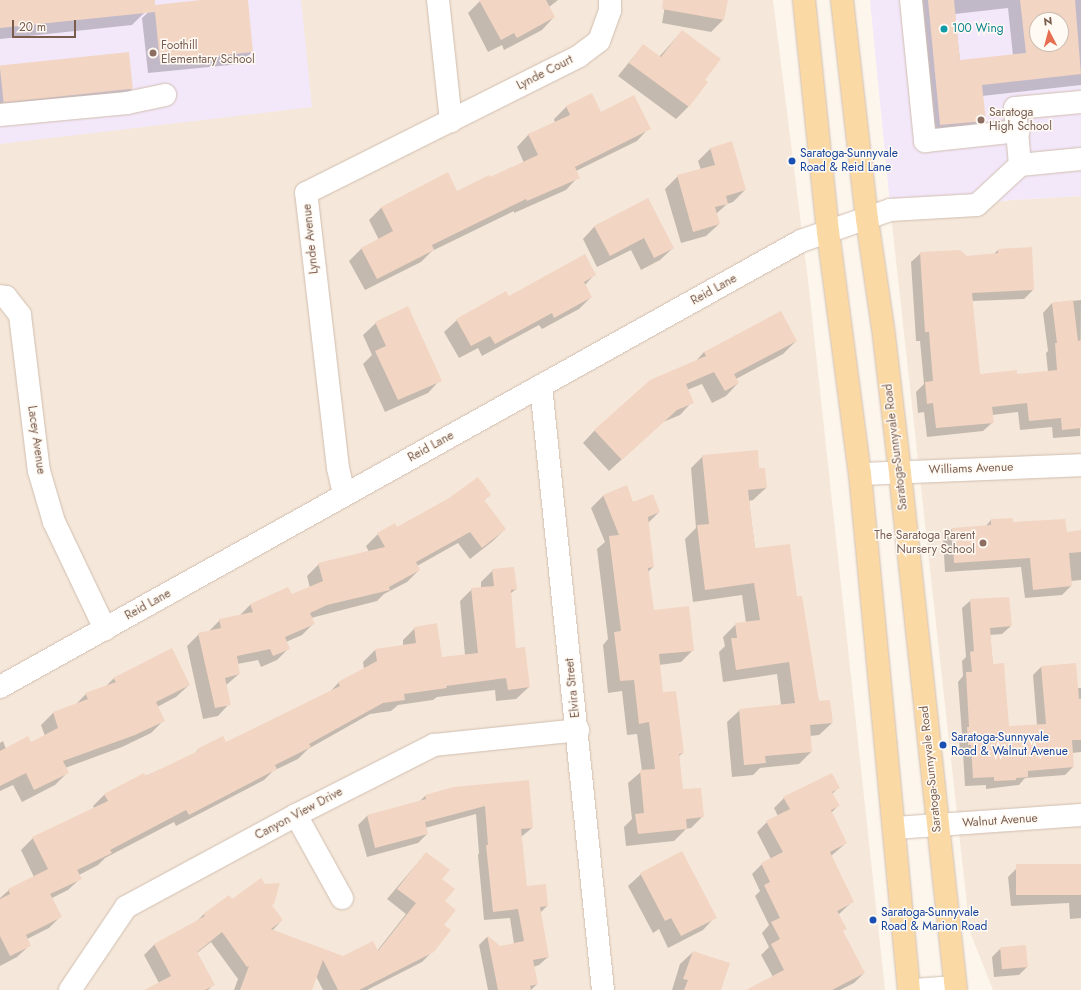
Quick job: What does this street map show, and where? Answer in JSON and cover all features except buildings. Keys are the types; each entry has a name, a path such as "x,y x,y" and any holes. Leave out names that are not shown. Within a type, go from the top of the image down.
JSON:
{"main road":[{"path":"804,0 828,232 860,474 895,828 909,990"},
{"name":"Saratoga-Sunnyvale Road","path":"842,0 867,219 884,336 900,473 956,989"}],"street":[{"path":"438,0 451,121"},
{"name":"Lynde Court","path":"451,121 579,56 599,41 610,10 610,0"},
{"path":"911,0 925,141 1018,131"},
{"path":"0,115 127,103 165,95"},
{"path":"1081,102 1015,108 1020,165 1081,159"},
{"name":"Lynde Avenue","path":"344,494 338,468 306,193 451,121"},
{"name":"Reid Lane","path":"0,687 344,494 542,386 801,241 898,208 977,205 1020,165"},
{"name":"Lacey Avenue","path":"0,296 6,298 20,315 39,471 54,522 104,629"},
{"name":"Elvira Street","path":"542,386 578,730 603,990"},
{"name":"Williams Avenue","path":"860,474 1081,465"},
{"name":"Canyon View Drive","path":"70,990 126,907 296,815 434,745 578,730"},
{"path":"296,815 342,898"},
{"name":"Walnut Avenue","path":"895,828 1081,815"},
{"path":"914,990 956,989"}],"shaded area":[{"path":"0,0 773,0 808,280 885,990 0,990"},
{"name":"Foothill Elementary School","path":"0,0 301,0 312,107 0,144"},
{"name":"Saratoga High School","path":"870,0 1081,0 1081,196 1011,200 891,215"},
{"path":"1081,196 1081,990 993,990 970,932 891,215 1011,200"}],"place":[{"name":"100 Wing","path":"944,29"},
{"name":"Foothill Elementary School","path":"153,53"},
{"name":"Saratoga High School","path":"981,120"},
{"name":"Saratoga-Sunnyvale Road & Reid Lane","path":"792,161"},
{"name":"The Saratoga Parent Nursery School","path":"983,543"},
{"name":"Saratoga-Sunnyvale Road & Walnut Avenue","path":"943,745"},
{"name":"Saratoga-Sunnyvale Road & Marion Road","path":"873,920"}]}
